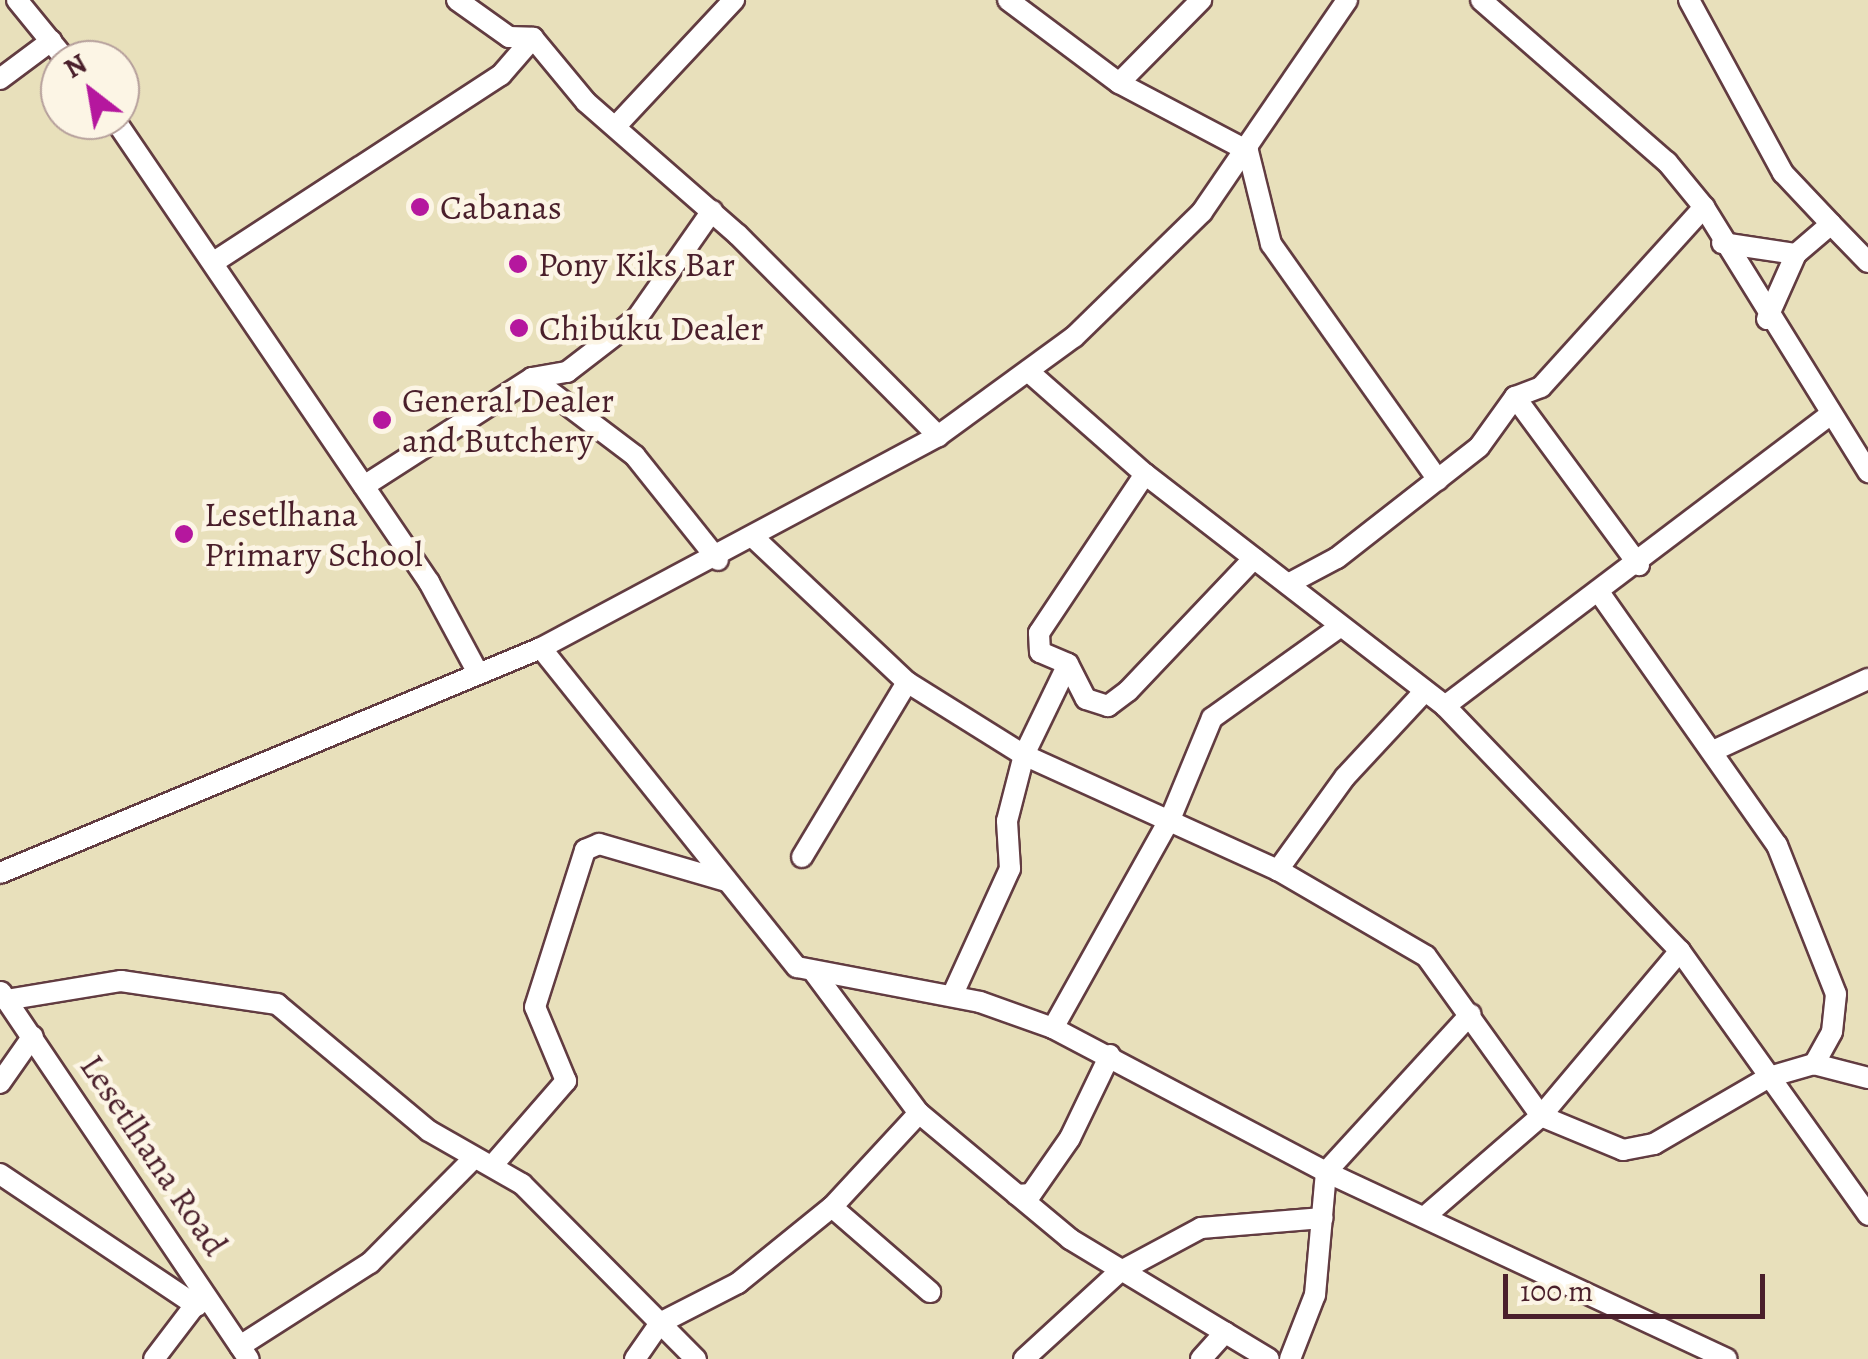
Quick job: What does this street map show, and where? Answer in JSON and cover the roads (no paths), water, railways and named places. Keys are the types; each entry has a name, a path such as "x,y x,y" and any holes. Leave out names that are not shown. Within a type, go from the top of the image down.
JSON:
{"street":[{"path":"17,0 50,40"},
{"path":"457,0 509,37 533,38 616,126 712,211 938,436"},
{"path":"616,126 734,0"},
{"path":"1008,0 1119,83 1248,152 1272,244 1438,480"},
{"path":"1119,83 1200,0"},
{"path":"0,873 477,671 541,648 718,560 938,436 1028,372 1116,300 1248,152 1347,0"},
{"path":"1481,0 1667,162 1704,207 1767,319 1868,472"},
{"path":"1689,0 1783,173 1868,262"},
{"path":"214,262 500,75 533,38"},
{"path":"0,80 40,49"},
{"path":"129,140 364,486 477,671"},
{"path":"1288,584 1438,480 1479,446 1516,397 1541,388 1704,207"},
{"path":"364,486 532,378 567,372 637,318 712,211"},
{"path":"1767,319 1796,254 1831,224"},
{"path":"1722,243 1796,254"},
{"path":"1028,372 1145,474 1445,706 1680,950 1868,1215"},
{"path":"532,378 635,456 718,560"},
{"path":"1516,397 1640,565"},
{"path":"1445,706 1602,595 1829,416"},
{"path":"1145,474 1039,633 1040,652 1068,664 1086,699 1108,706 1254,558"},
{"path":"753,537 907,682 1024,755 1172,817 1278,870 1426,956 1541,1116 1604,1146 1639,1148 1769,1077 1814,1064 1868,1078"},
{"path":"1602,595 1715,750 1777,845 1828,965 1834,1021 1814,1064"},
{"path":"1053,1028 1172,817 1212,718 1341,626"},
{"path":"541,648 766,937 811,969 920,1114 1017,1195 1119,1272 1268,1359"},
{"path":"952,996 1010,869 1008,822 1024,755 1068,664"},
{"path":"1715,750 1868,680"},
{"path":"802,857 907,682"},
{"path":"1278,870 1345,777 1426,691"},
{"path":"244,1352 370,1263 566,1081 535,1007 585,850 599,844 726,881"},
{"path":"1429,1213 1541,1116 1680,950"},
{"path":"811,969 952,996 1053,1028 1326,1172 1429,1213 1727,1359"},
{"path":"3,995 121,981 277,1004 483,1162 522,1184 696,1359"},
{"name":"Lesetlhana Road","path":"3,995 201,1298 244,1352"},
{"path":"1290,1359 1316,1296 1326,1172 1471,1014"},
{"path":"0,1082 33,1036"},
{"path":"1017,1195 1031,1194 1070,1138 1110,1055"},
{"path":"636,1359 660,1323 738,1283 832,1207 920,1114"},
{"path":"0,1174 201,1298 154,1359"},
{"path":"832,1207 930,1292"},
{"path":"1024,1359 1119,1272 1216,1222 1323,1218"},
{"path":"1201,1359 1225,1332"}],"place":[{"name":"Cabanas","path":"420,207"},
{"name":"Pony Kiks Bar","path":"518,264"},
{"name":"Chibuku Dealer","path":"519,328"},
{"name":"General Dealer and Butchery","path":"382,420"},
{"name":"Lesetlhana Primary School","path":"184,534"}]}
